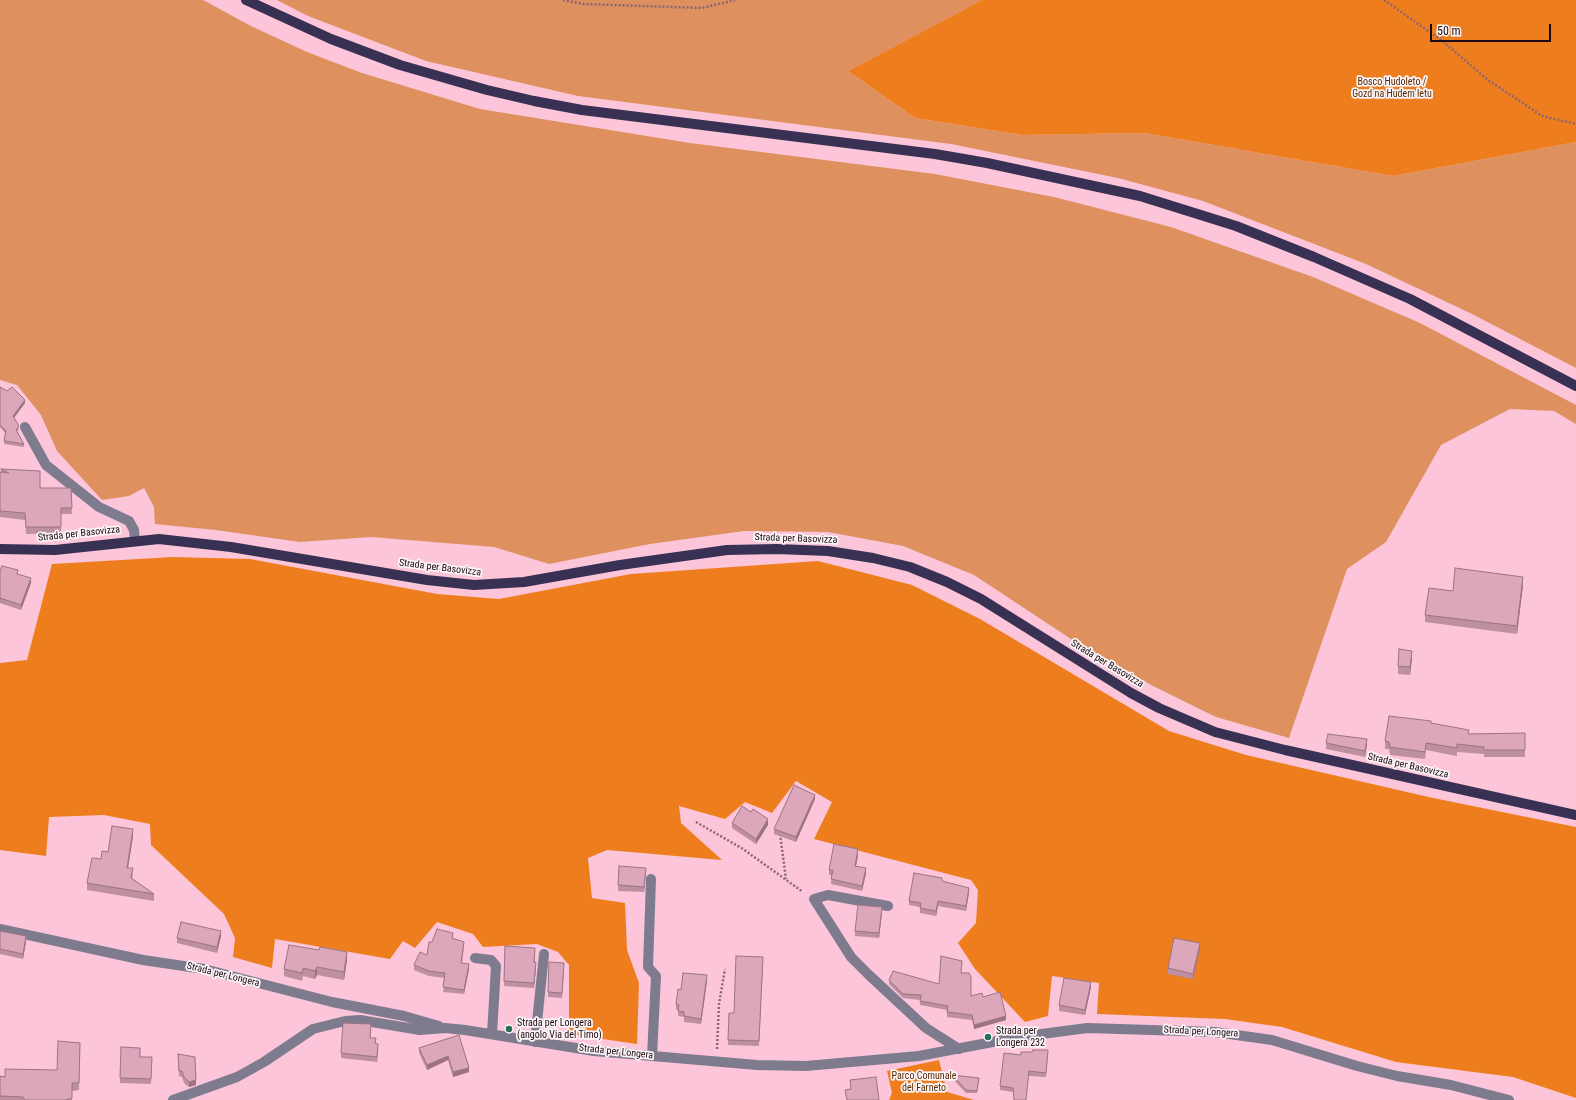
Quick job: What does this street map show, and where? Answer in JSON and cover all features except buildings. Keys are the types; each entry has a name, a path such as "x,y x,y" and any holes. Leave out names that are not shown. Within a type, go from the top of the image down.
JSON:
{"main road":[{"path":"246,0 331,39 400,65 487,90 534,101 621,116 935,154 987,163 1140,196 1236,226 1410,299 1576,386"},
{"name":"Strada per Basovizza","path":"0,550 55,550 159,539 231,546 427,580 474,585 524,582 620,565 726,550 777,549 828,551 872,558 910,567 947,582 981,599 1131,693 1159,708 1215,732 1285,750 1576,815"}],"street":[{"name":"Strada per Basovizza","path":"25,427 46,465 99,507 129,522 134,530 135,541"},
{"path":"651,879 648,967 656,976 652,1056"},
{"path":"888,906 828,895 814,899 847,951 869,975 926,1028 959,1048"},
{"name":"Strada per Longera","path":"0,929 143,960 204,969 332,1002 404,1016 445,1028 492,1034 594,1051 757,1065 806,1066 918,1056 1051,1032 1087,1028 1215,1032 1272,1040 1357,1066 1397,1076 1451,1085 1510,1100"},
{"path":"535,1042 544,954"},
{"path":"475,958 491,960 496,966 492,1034"},
{"name":"Strada per Longera","path":"173,1100 237,1077 264,1062 313,1030 345,1021 360,1020 420,1030 445,1028"}],"path":[{"path":"563,0 584,4 702,8 735,0"},
{"path":"1384,0 1441,40 1488,80 1542,116 1576,124"},
{"path":"696,822 732,842 814,899"},
{"path":"779,827 786,880"},
{"path":"716,1061 719,1004 725,969"}],"shaded area":[{"path":"0,0 203,0 251,26 307,52 362,73 480,109 690,143 935,174 1054,197 1171,227 1313,277 1420,323 1576,405 1576,424 1554,411 1510,409 1441,445 1386,542 1347,569 1289,738 1216,717 1153,686 1071,639 974,575 903,546 828,532 744,531 650,544 549,564 494,547 371,537 300,542 216,530 155,524 154,507 144,488 129,496 102,500 57,451 41,415 17,385 0,380"},
{"path":"277,0 982,0 848,71 915,118 1022,135 1144,133 1393,176 1576,142 1576,368 1470,313 1366,264 1203,201 1118,178 951,144 578,96 426,61 308,16"}],"green space":[{"name":"Bosco Hudoleto / Gozd na Hudem letu","path":"982,0 1576,0 1576,142 1393,176 1144,133 1022,135 915,118 848,71"},
{"path":"173,557 250,559 437,594 499,599 631,574 818,561 912,585 980,619 1169,731 1246,755 1433,798 1576,827 1576,1098 1513,1077 1396,1062 1282,1027 1225,1019 1097,1014 1099,983 1052,976 1048,1016 1025,1022 975,969 958,943 976,923 978,890 971,880 814,839 832,802 796,781 772,813 745,802 725,819 679,806 681,823 722,860 607,850 588,858 592,898 625,903 627,950 639,983 637,1044 569,1034 569,965 558,952 537,944 483,947 473,934 437,922 415,948 403,941 390,959 275,939 272,968 233,957 235,938 224,914 151,845 150,824 104,815 49,817 46,856 0,850 0,663 27,660 52,564"},
{"name":"Parco Comunale del Farneto","path":"939,1060 947,1092 974,1100 889,1100 892,1093 887,1071"}],"place":[{"name":"Strada per Longera (angolo Via del Timo)","path":"509,1029"},
{"name":"Strada per Longera 232","path":"988,1037"}]}
